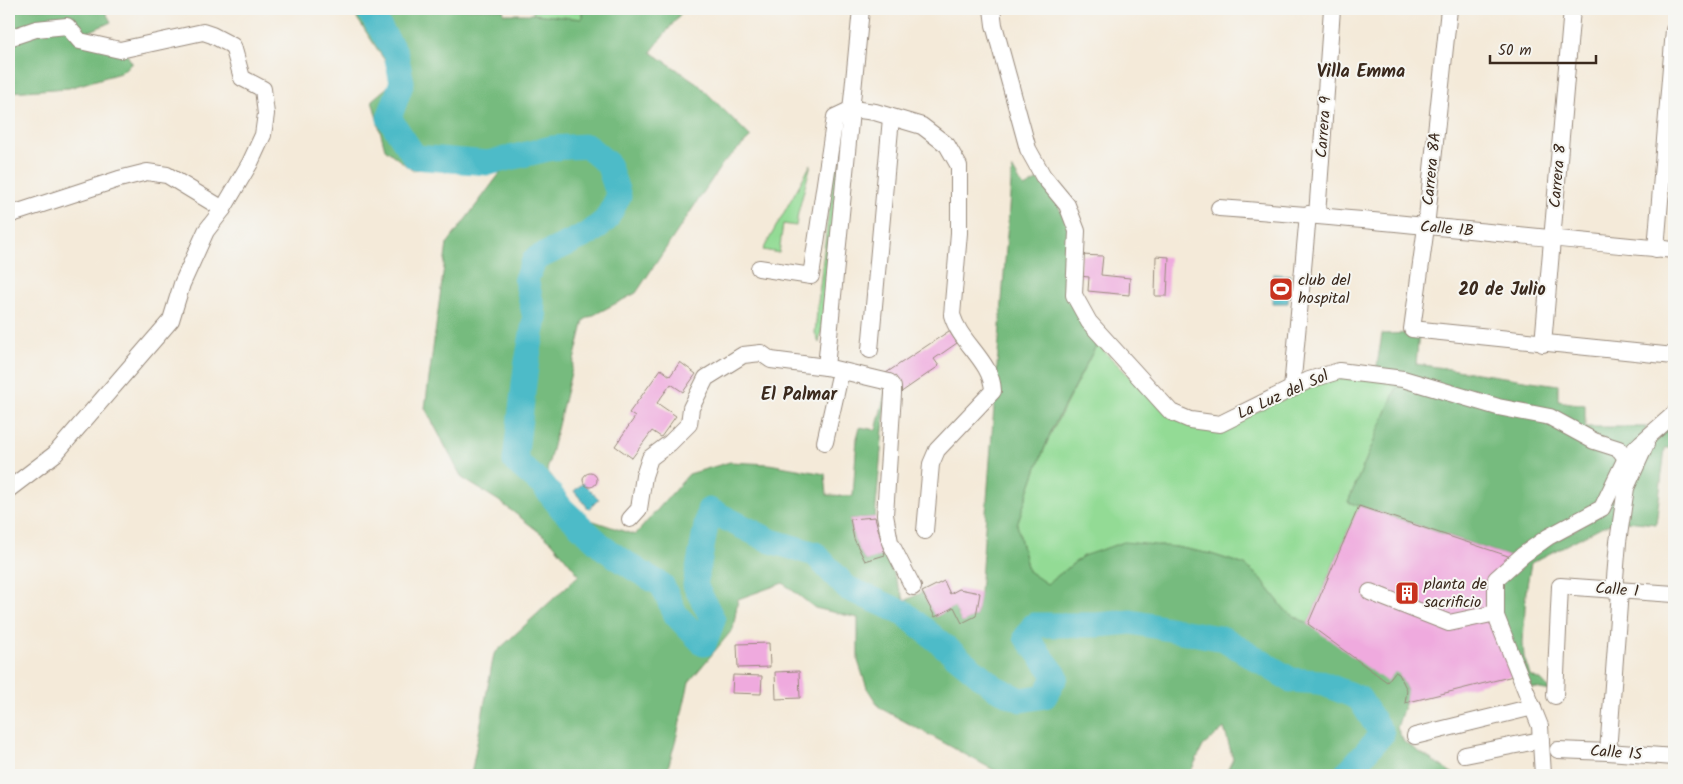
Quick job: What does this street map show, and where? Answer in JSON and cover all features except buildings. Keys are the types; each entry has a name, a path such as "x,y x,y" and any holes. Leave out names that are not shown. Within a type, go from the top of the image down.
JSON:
{"street":[{"path":"826,442 861,9"},
{"name":"La Luz del Sol","path":"992,9 994,25 1028,149 1043,176 1067,204 1077,231 1074,295 1089,322 1172,412 1190,420 1220,424 1309,380 1339,371 1403,379 1498,407 1550,417 1594,441 1619,450 1626,458"},
{"name":"Carrera 9","path":"1292,389 1312,215 1332,9"},
{"name":"Carrera 8A","path":"1450,9 1426,227 1412,329 1543,344"},
{"name":"Carrera 8","path":"1543,344 1572,9"},
{"path":"9,38 36,29 67,26 80,41 120,50 203,32 233,46 242,78 263,89 266,114 263,135 250,163 206,231 182,284 171,320 55,454 9,489"},
{"path":"1656,248 1674,30"},
{"path":"759,268 811,276 835,117 852,109 875,112 922,126 947,145 959,166 959,233 952,315 955,326 988,371 993,391 937,450 931,464 925,532"},
{"path":"870,350 891,118"},
{"path":"9,215 119,179 147,172 167,175 222,209"},
{"name":"Calle 1B","path":"1219,208 1312,215 1674,250"},
{"path":"1543,344 1674,356"},
{"path":"630,520 639,509 644,476 650,458 670,443 688,424 691,408 706,378 743,356 761,353 771,360 833,369 889,382 893,387 885,515 890,542 913,587"},
{"path":"1543,775 1540,726 1496,614 1496,579 1523,555 1548,537 1602,508 1626,458 1674,414"},
{"path":"1608,752 1618,542 1626,488 1650,435"},
{"name":"Calle 1","path":"1556,696 1560,586 1674,594"},
{"path":"1370,592 1449,623 1496,614"},
{"path":"1415,736 1533,706"},
{"path":"1465,755 1541,740"},
{"name":"Calle 1S","path":"1558,750 1674,757"}],"green space":[{"path":"9,9 104,9 111,22 86,33 111,47 125,52 132,63 120,73 69,88 9,92"},
{"path":"351,9 503,9 504,14 533,14 582,19 582,9 684,9 651,52 697,83 751,137 723,163 636,293 584,320 547,470 582,517 635,535 689,474 730,462 769,464 825,474 827,495 853,496 857,438 860,427 876,430 887,386 875,517 850,519 854,539 865,561 885,555 905,601 922,592 935,617 954,607 962,623 976,616 980,593 1012,168 1024,188 1038,180 1061,205 1059,208 1073,229 1082,319 1097,344 1052,429 1017,524 1028,571 1047,584 1083,556 1124,542 1176,547 1211,554 1245,565 1260,578 1286,611 1315,628 1387,681 1397,669 1408,693 1397,728 1404,742 1455,775 1225,775 1233,759 1224,728 1203,746 1189,775 1003,775 880,708 867,688 858,661 858,618 815,608 783,583 738,599 733,629 689,682 666,775 471,775 494,654 579,575 552,542 499,501 462,478 425,408 447,244 501,172 456,168 412,170 385,149 372,100 397,79"},
{"path":"533,9 582,9 582,19 533,14"},
{"path":"846,111 819,343 815,333 817,311 840,115"},
{"path":"811,164 796,226 783,224 779,253 763,250"},
{"path":"1419,333 1416,364 1558,385 1558,401 1585,405 1585,427 1647,427 1600,507 1514,558 1348,502 1399,382 1376,372 1382,334"},
{"path":"1097,344 1168,415 1222,427 1341,374 1399,382 1348,502 1359,506 1308,624 1286,611 1260,578 1245,565 1211,554 1176,547 1083,556 1047,584 1028,571 1017,524 1051,433"},
{"path":"1674,419 1674,448 1665,448 1656,524 1626,521 1631,490 1653,436"},
{"path":"1629,461 1613,523 1601,527 1531,563 1526,591 1524,657 1530,675 1542,681 1551,691 1529,687 1500,615 1500,580 1523,560 1606,511"}],"water":[{"name":"club del hospital","path":"1273,274 1290,275 1288,303 1272,303"},
{"path":"583,483 599,499 589,509 574,491"}],"waterway":[{"path":"368,9 396,54 402,82 389,118 415,157 488,163 552,148 587,146 608,164 619,196 606,220 590,233 535,259 526,279 535,318 526,367 515,461 544,486 562,509 605,549 662,585 676,615 704,644 713,620 695,585 709,510 771,541 815,554 847,588 904,613 994,687 1021,700 1045,696 1056,676 1026,637 1034,625 1098,625 1131,622 1224,639 1291,680 1319,682 1359,698 1382,734 1345,775"}],"place":[{"name":"club del hospital","path":"1281,289"},
{"name":"planta de sacrificio","path":"1407,593"}],"district":[{"name":"Villa Emma","path":"1361,72"},
{"name":"20 de Julio","path":"1502,290"},
{"name":"El Palmar","path":"799,395"}]}
